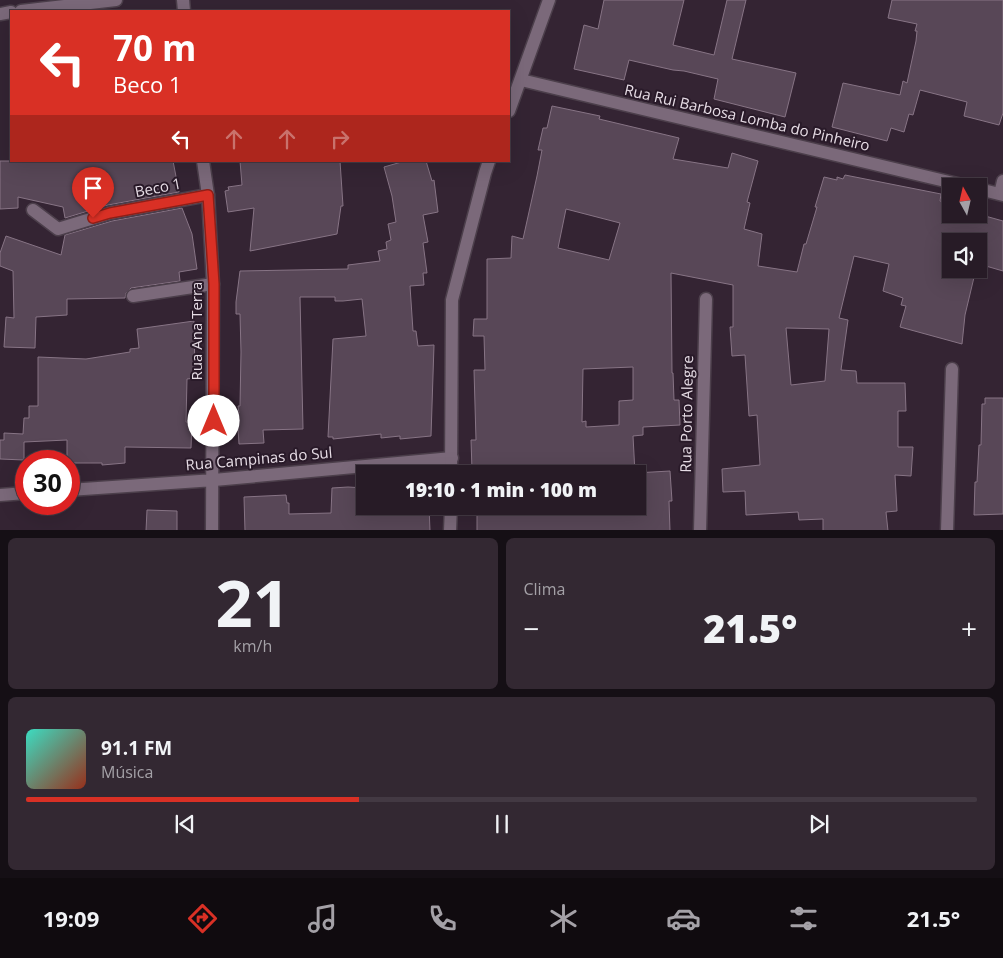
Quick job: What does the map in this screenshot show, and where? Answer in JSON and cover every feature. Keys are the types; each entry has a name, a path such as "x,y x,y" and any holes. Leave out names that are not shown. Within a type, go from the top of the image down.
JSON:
{"street":[{"path":"29,10 116,0"},
{"path":"510,108 549,0"},
{"name":"Rua Rui Barbosa Lomba do Pinheiro","path":"521,80 942,180"},
{"name":"Rua Ana Terra","path":"204,162 214,284 214,480 212,530"},
{"path":"452,465 452,300 489,162"},
{"path":"988,191 1001,195 1003,181"},
{"name":"Beco 1","path":"33,210 58,229 110,213 208,195"},
{"path":"133,296 214,284"},
{"name":"Rua Porto Alegre","path":"700,530 706,299"},
{"path":"947,530 952,368"},
{"name":"Rua Campinas do Sul","path":"80,489 214,480 452,458"},
{"path":"0,495 15,494"},
{"path":"450,530 451,515"}],"building":[{"path":"604,0 684,0 673,45 714,55 727,0 746,0 732,59 796,73 785,117 714,99 718,79 684,71 629,60 624,80 574,69 584,25 598,29"},
{"path":"892,0 1003,0 1003,113 999,125 964,116 967,102 920,90 913,115 909,114 904,132 891,128 887,141 832,127 843,83 900,95 903,81 907,83 916,41 917,31 915,31 917,24 888,18"},
{"path":"552,106 600,116 599,119 679,138 673,159 728,168 732,153 758,161 747,202 750,203 744,229 762,234 758,266 797,272 824,177 837,180 837,177 843,179 845,175 941,194 942,223 987,223 988,217 1003,221 1003,271 987,266 987,233 942,233 942,278 974,278 965,315 962,344 900,327 906,306 901,305 903,298 883,291 889,264 854,256 839,318 848,320 841,370 856,371 857,383 905,383 906,411 898,411 898,447 913,447 911,476 895,475 897,511 886,512 888,530 823,530 823,519 799,520 798,512 746,515 745,491 723,492 722,469 760,465 757,415 749,416 745,355 732,356 730,327 733,327 733,285 671,273 672,373 674,400 679,400 680,425 643,427 643,435 633,436 635,465 472,465 471,440 476,440 474,370 485,370 484,336 473,336 474,319 487,319 487,259 511,258 512,236 523,239 542,150 538,150 543,128 547,128","holes":["566,209 620,223 609,260 558,248","786,328 829,329 825,381 791,385","633,367 633,400 619,401 619,425 586,427 586,421 582,422 583,369"]},
{"path":"0,161 173,162 179,192 108,205 65,218 63,207 18,197 18,208 0,209"},
{"path":"240,162 340,162 343,206 341,206 337,234 250,251 254,208 228,212 225,191 229,190 228,187 242,185"},
{"path":"402,162 426,162 432,181 434,180 438,212 423,215 428,242 423,243 427,273 423,273 424,285 410,286 413,331 416,331 418,346 434,345 431,436 400,439 400,436 381,438 381,434 333,439 333,437 328,437 333,339 366,336 362,299 335,301 335,297 300,297 303,429 263,430 264,443 239,444 237,413 239,413 238,406 240,406 241,352 240,314 236,314 236,302 240,271 348,269 348,265 380,261 378,251 387,249 386,242 391,240 388,224 396,222 392,196 384,167"},
{"path":"182,208 192,234 197,269 179,272 180,281 131,288 126,293 125,298 67,299 67,315 36,317 35,348 4,347 6,317 14,318 13,271 0,266 0,253 6,236 61,255 65,235 112,221"},
{"path":"194,321 195,378 187,379 186,422 192,422 191,448 125,447 125,463 102,465 102,463 80,463 80,450 67,450 67,440 24,442 24,450 15,450 15,460 0,459 0,440 4,440 4,433 23,434 24,418 29,418 29,406 38,406 38,357 86,359 130,352 130,349 139,348 137,329"},
{"path":"985,398 1003,398 1003,514 974,515 975,482 977,482 979,445 981,445 982,404 985,404"},
{"path":"670,471 672,501 669,501 670,530 477,530 477,515 646,515 646,472"},
{"path":"356,487 356,515 429,515 430,530 245,530 244,497 286,495 287,503 289,503 289,514 331,513 332,488"},
{"path":"147,510 177,511 177,530 146,530"}],"route":[{"path":"93,218 110,213 208,195 214,284 214,421"}]}
